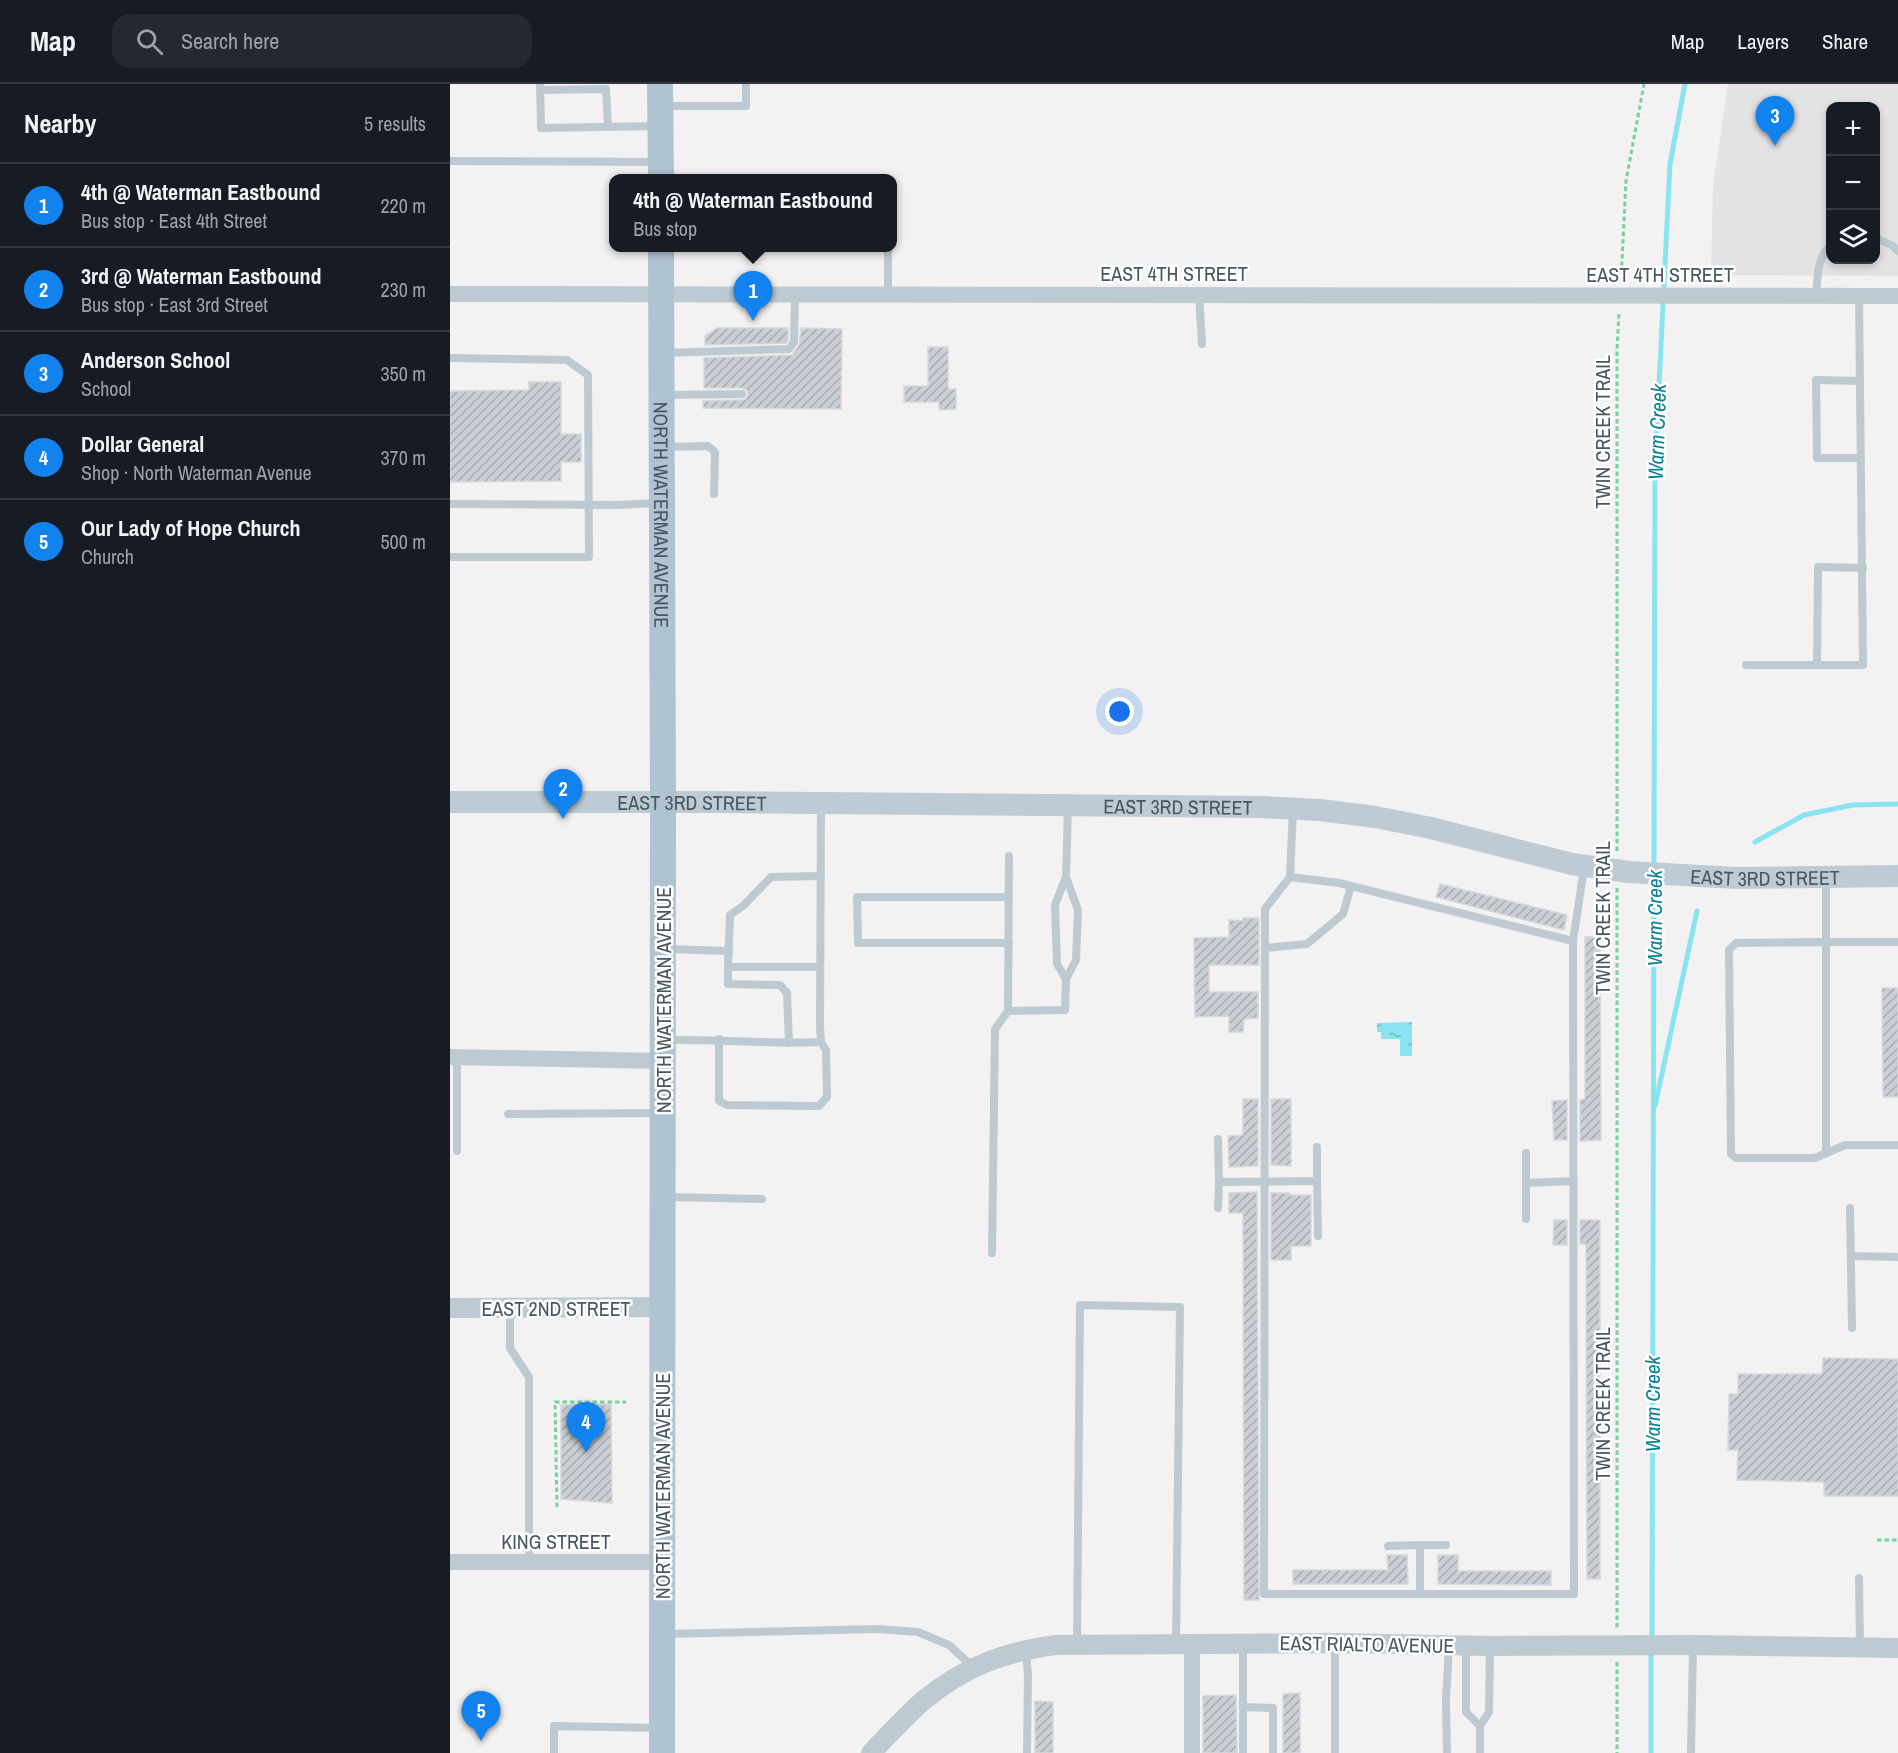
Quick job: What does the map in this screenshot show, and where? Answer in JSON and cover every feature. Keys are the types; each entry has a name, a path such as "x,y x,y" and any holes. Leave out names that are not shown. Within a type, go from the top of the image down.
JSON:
{"main road":[{"path":"661,105 661,170"},
{"name":"NORTH WATERMAN AVENUE","path":"661,252 662,1753"},
{"name":"EAST 3RD STREET","path":"450,802 1068,805 1293,809 1375,817 1584,865 1623,871 1737,878 1898,876"}],"street":[{"name":"EAST 4TH STREET","path":"450,294 1898,296"},
{"path":"453,1058 663,1050"},
{"name":"EAST 2ND STREET","path":"450,1308 662,1307"},
{"name":"KING STREET","path":"450,1562 662,1562"},
{"name":"EAST RIALTO AVENUE","path":"871,1753 923,1701 974,1667 1026,1649 1077,1644 1243,1643 1898,1648"},
{"path":"1184,1645 1192,1753"}],"lane":[{"path":"608,127 606,89 540,87 541,128 608,127 661,105 746,106 746,84"},
{"path":"450,161 661,170"},
{"path":"1880,240 1898,251"},
{"path":"1816,296 1819,264 1826,250"},
{"path":"888,252 888,294"},
{"path":"661,353 789,349 794,342 795,294"},
{"path":"1199,295 1202,344"},
{"path":"1746,665 1863,665 1859,296"},
{"path":"450,358 567,360 588,375 589,557 450,557"},
{"path":"1860,381 1816,380 1817,458 1861,458"},
{"path":"661,394 742,394"},
{"path":"661,447 708,446 715,452 714,494"},
{"path":"450,504 588,505 662,502"},
{"path":"1817,665 1818,567 1863,568"},
{"path":"719,1040 719,1101 727,1105 819,1106 827,1096 826,1050 821,1042 819,967 821,803"},
{"path":"1066,979 1057,964 1055,906 1066,877 1068,805"},
{"path":"1293,809 1290,877 1265,909 1264,1594 1574,1594 1573,941 1584,865"},
{"path":"993,1253 995,1029 1008,1011 1009,856"},
{"path":"789,1043 786,993 780,985 728,984 730,915 743,906 771,877 821,876"},
{"path":"1008,1011 1065,1010 1066,979 1076,960 1078,910 1066,877"},
{"path":"1290,877 1351,886 1573,941"},
{"path":"1826,877 1826,1153"},
{"path":"1265,948 1307,944 1343,914 1351,886"},
{"path":"1009,897 857,897 858,943 1009,943"},
{"path":"1898,942 1736,943 1729,950 1731,1154 1736,1158 1815,1158 1845,1145 1898,1145"},
{"path":"663,949 729,951"},
{"path":"728,968 819,967"},
{"path":"663,1050 719,1040 821,1042"},
{"path":"453,1058 457,1151"},
{"path":"508,1114 663,1113"},
{"path":"1218,1139 1218,1208"},
{"path":"1317,1147 1318,1236"},
{"path":"1526,1153 1526,1219"},
{"path":"1219,1182 1317,1181"},
{"path":"1526,1183 1573,1182"},
{"path":"663,1197 762,1198"},
{"path":"1850,1208 1852,1328"},
{"path":"1851,1256 1898,1257"},
{"path":"1077,1644 1080,1305 1180,1307 1184,1645"},
{"path":"510,1308 510,1348 529,1377 530,1562"},
{"path":"1420,1545 1420,1594"},
{"path":"1388,1546 1446,1545"},
{"path":"1859,1578 1860,1647"},
{"path":"662,1634 877,1629 918,1632 949,1645 974,1667"},
{"path":"1243,1643 1243,1753"},
{"path":"1335,1643 1335,1753"},
{"path":"1457,1645 1466,1712 1480,1726"},
{"path":"1447,1753 1446,1700 1457,1645"},
{"path":"1685,1645 1691,1753"},
{"path":"1480,1753 1480,1726 1489,1712 1490,1646"},
{"path":"1026,1649 1027,1753"},
{"path":"1243,1707 1272,1708 1273,1753"},
{"path":"554,1753 554,1726 662,1728"}],"path":[{"name":"TWIN CREEK TRAIL","path":"1617,1753 1620,1646 1623,871 1617,350 1626,181 1644,84"},
{"path":"557,1507 555,1401 626,1401"},
{"path":"1877,1540 1898,1540"}],"shaded area":[{"path":"1728,84 1898,84 1898,276 1711,275 1713,186"}],"water":[{"path":"1412,1022 1412,1056 1400,1056 1400,1039 1381,1039 1381,1032 1377,1032 1377,1023"}],"building":[{"path":"717,328 788,328 788,340 786,343 705,345 705,336"},
{"path":"801,328 842,329 841,409 703,408 703,401 742,400 746,399 748,394 747,390 742,388 704,388 704,358 792,355 799,345"},
{"path":"928,347 948,347 948,389 956,389 956,409 939,410 939,402 904,402 904,386 928,386"},
{"path":"529,382 561,382 561,434 581,434 581,462 561,462 561,481 450,482 450,391 529,390"},
{"path":"1440,884 1567,915 1564,930 1436,897"},
{"path":"1243,918 1259,918 1259,965 1209,965 1209,992 1258,992 1258,1018 1244,1019 1243,1032 1229,1032 1229,1016 1195,1017 1194,938 1229,937 1229,920 1243,921"},
{"path":"1585,937 1600,937 1601,1140 1580,1141 1580,1100 1585,1099"},
{"path":"1882,988 1898,988 1898,1097 1883,1097"},
{"path":"1243,1099 1258,1099 1258,1166 1229,1167 1228,1136 1243,1135"},
{"path":"1271,1099 1291,1099 1291,1166 1271,1165"},
{"path":"1567,1100 1567,1140 1554,1140 1552,1101"},
{"path":"1257,1192 1259,1600 1244,1600 1243,1213 1229,1213 1229,1193"},
{"path":"1271,1193 1311,1195 1311,1246 1291,1246 1291,1260 1271,1260"},
{"path":"1554,1220 1567,1220 1567,1245 1553,1245"},
{"path":"1580,1220 1600,1220 1600,1579 1587,1579 1586,1244 1580,1244"},
{"path":"1823,1358 1898,1359 1898,1496 1824,1496 1824,1482 1737,1480 1738,1450 1728,1450 1729,1394 1738,1394 1738,1374 1822,1374"},
{"path":"611,1404 612,1503 561,1499 561,1405"},
{"path":"1387,1555 1407,1555 1408,1584 1293,1584 1293,1570 1388,1570"},
{"path":"1438,1555 1458,1555 1458,1571 1551,1571 1551,1585 1438,1584"},
{"path":"1300,1693 1300,1753 1283,1753 1283,1694"},
{"path":"1236,1695 1237,1753 1203,1753 1203,1696"},
{"path":"1035,1701 1053,1702 1053,1753 1035,1753"}],"waterway":[{"name":"Warm Creek","path":"1654,867 1655,466 1670,164 1685,84"},
{"path":"1755,842 1804,815 1853,805 1898,804"},
{"name":"Warm Creek","path":"1652,1641 1654,879"},
{"path":"1655,1106 1697,911"},
{"name":"Warm Creek","path":"1651,1650 1651,1753"}],"place":[{"name":"Anderson School","path":"1775,146"},
{"name":"4th @ Waterman Eastbound","path":"753,321"},
{"name":"3rd @ Waterman Eastbound","path":"563,819"},
{"name":"Dollar General","path":"586,1452"},
{"name":"Our Lady of Hope Church","path":"481,1741"}]}
